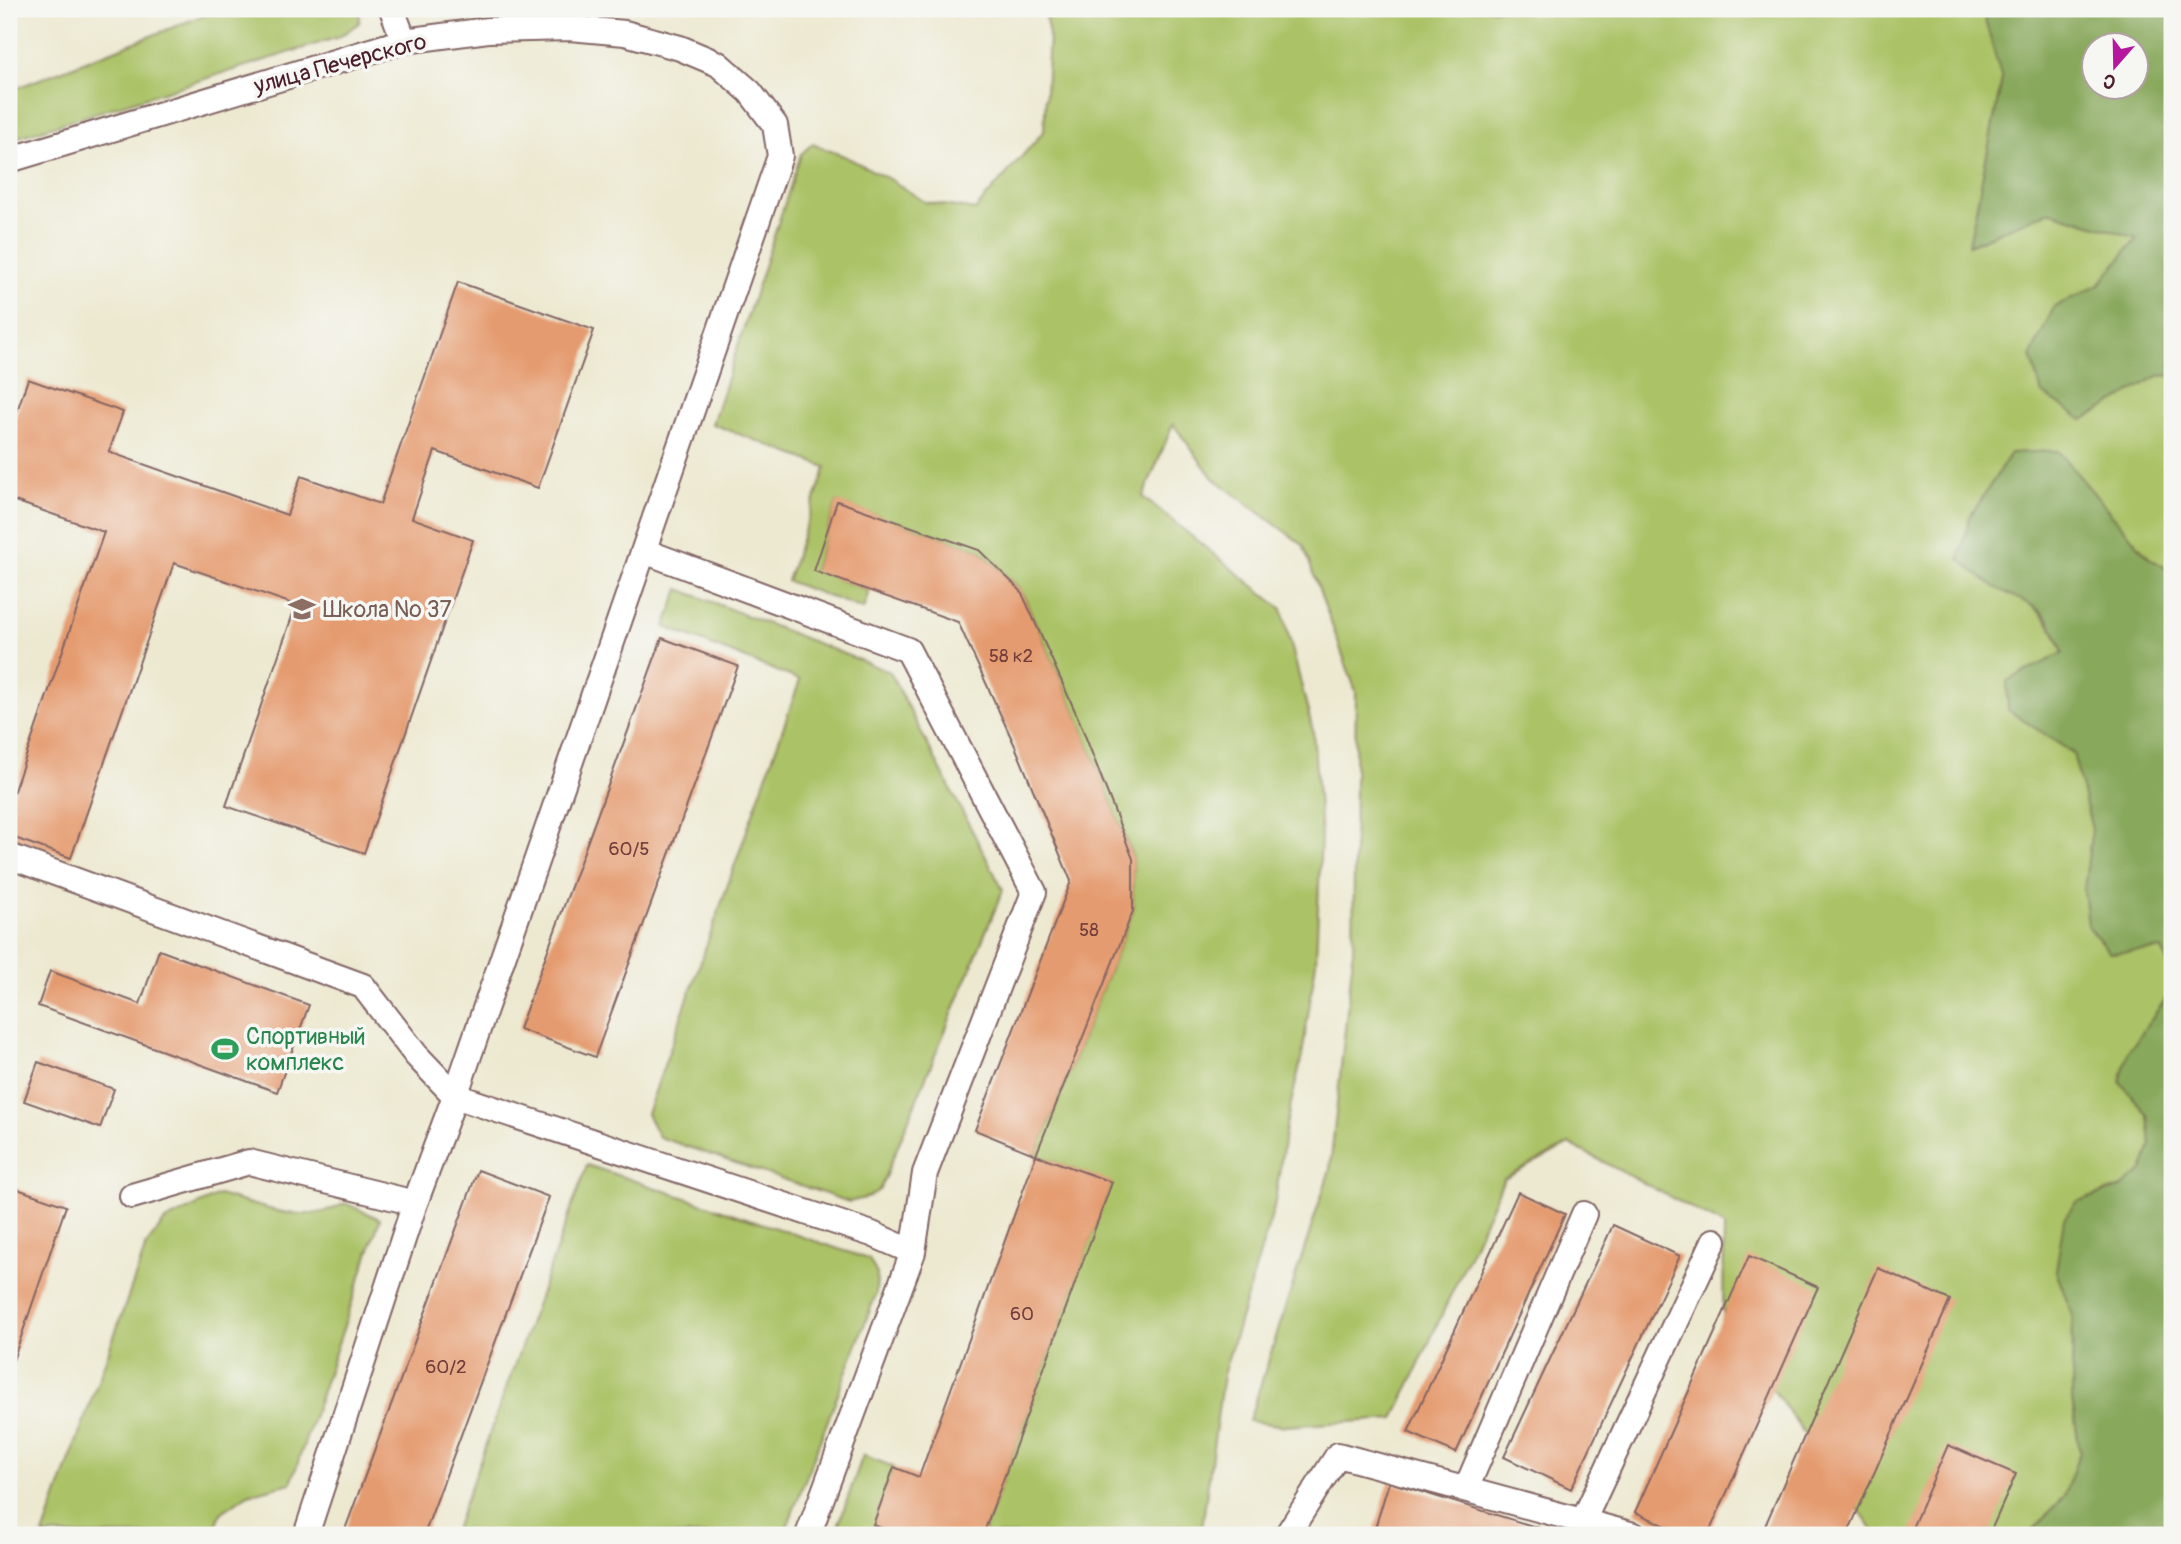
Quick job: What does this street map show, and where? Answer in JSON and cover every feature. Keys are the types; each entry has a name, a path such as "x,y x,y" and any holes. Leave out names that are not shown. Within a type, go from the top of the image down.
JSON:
{"lane":[{"path":"392,9 404,41"},
{"name":"улица Печерского","path":"9,160 404,41 502,30 570,28 625,33 680,48 718,64 750,92 775,125 780,156 455,1096 415,1203 306,1535"},
{"path":"644,551 908,650 1034,892 925,1173 913,1252 808,1535"},
{"path":"9,856 363,986 416,1055 455,1096 872,1234 913,1252"},
{"path":"132,1196 249,1161 415,1203"},
{"path":"1466,1489 1584,1214"},
{"path":"1583,1521 1714,1241"},
{"path":"1287,1535 1338,1455 1634,1535"}],"green space":[{"path":"220,9 361,9 359,23 339,37 9,140 9,91"},
{"path":"1044,9 1982,9 2002,79 1969,245 2048,211 2137,238 2099,285 2054,307 2083,420 2158,376 2172,375 2172,572 2148,557 2057,451 2011,453 1970,517 1990,584 2036,609 2051,627 2063,653 2007,681 2008,710 2073,753 2092,829 2084,890 2110,953 2162,949 2172,973 2172,990 2155,1018 2148,1115 2151,1144 2143,1171 2122,1187 2076,1202 2056,1271 2073,1317 2072,1399 2080,1452 2064,1496 2029,1535 1877,1535 1723,1320 1724,1225 1569,1144 1504,1179 1394,1419 1285,1426 1249,1421 1330,1169 1353,955 1356,692 1303,545 1213,478 1173,424 1143,497 1282,609 1313,731 1321,834 1316,962 1302,1056 1287,1121 1274,1208 1223,1375 1201,1535 983,1535 1111,1183 1036,1155 1133,911 1133,858 1079,720 1021,590 979,550 837,502 814,570 869,591 863,609 787,581 826,467 712,424 801,154 812,144 844,156 893,181 925,202 975,210 1044,131 1049,35"},
{"path":"1982,9 2172,9 2172,375 2158,376 2083,420 2042,393 2031,355 2054,307 2099,285 2137,238 2048,211 1969,245 2002,79"},
{"path":"2058,451 2148,557 2172,572 2172,973 2162,949 2110,953 2088,926 2084,890 2092,829 2073,753 2008,710 2007,681 2063,653 2057,636 2043,614 1990,584 1959,559 1970,517 2011,453"},
{"path":"679,589 890,672 1003,890 880,1189 869,1197 849,1202 659,1137 647,1114 800,680 665,627"},
{"path":"2172,990 2172,1535 2029,1535 2064,1496 2080,1452 2072,1399 2073,1317 2056,1271 2064,1219 2076,1202 2122,1187 2143,1171 2151,1144 2148,1115 2120,1082 2128,1052"},
{"path":"587,1165 869,1259 877,1274 876,1294 784,1535 453,1535"},
{"path":"218,1195 266,1209 298,1214 313,1214 345,1203 380,1219 291,1483 248,1494 221,1513 213,1535 43,1535 147,1244 165,1221"},
{"path":"863,1455 894,1467 874,1525 901,1535 839,1535 839,1523"}],"building":[{"path":"458,282 594,330 538,488 435,451 412,518 473,540 364,853 226,806 296,605 174,563 71,858 9,836 9,805 104,532 9,499 9,415 15,417 28,379 123,412 109,452 287,515 301,476 380,504"},
{"path":"837,501 979,550 1021,591 1079,720 1133,859 1133,911 1036,1155 975,1130 1071,881 1015,746 958,622 814,571"},
{"path":"662,638 738,666 595,1057 519,1029"},
{"name":"Спортивный комплекс","path":"159,950 309,1005 277,1092 38,1006 50,971 140,1004"},
{"path":"38,1062 114,1089 100,1128 24,1101"},
{"path":"1036,1155 1112,1182 983,1535 901,1535 873,1525 894,1467 919,1477"},
{"path":"478,1170 549,1197 424,1535 343,1535"},
{"path":"9,1186 66,1206 9,1372"},
{"path":"1518,1192 1565,1214 1456,1453 1408,1432"},
{"path":"1613,1225 1680,1256 1571,1489 1504,1457"},
{"path":"1749,1256 1818,1287 1708,1535 1686,1535 1635,1512"},
{"path":"1878,1268 1950,1300 1847,1535 1761,1535"},
{"path":"1948,1445 2016,1474 1989,1535 1909,1535"},
{"path":"1389,1482 1562,1535 1373,1535"}],"place":[{"name":"Школа № 37","path":"302,609"},
{"name":"Спортивный комплекс","path":"225,1049"}]}
